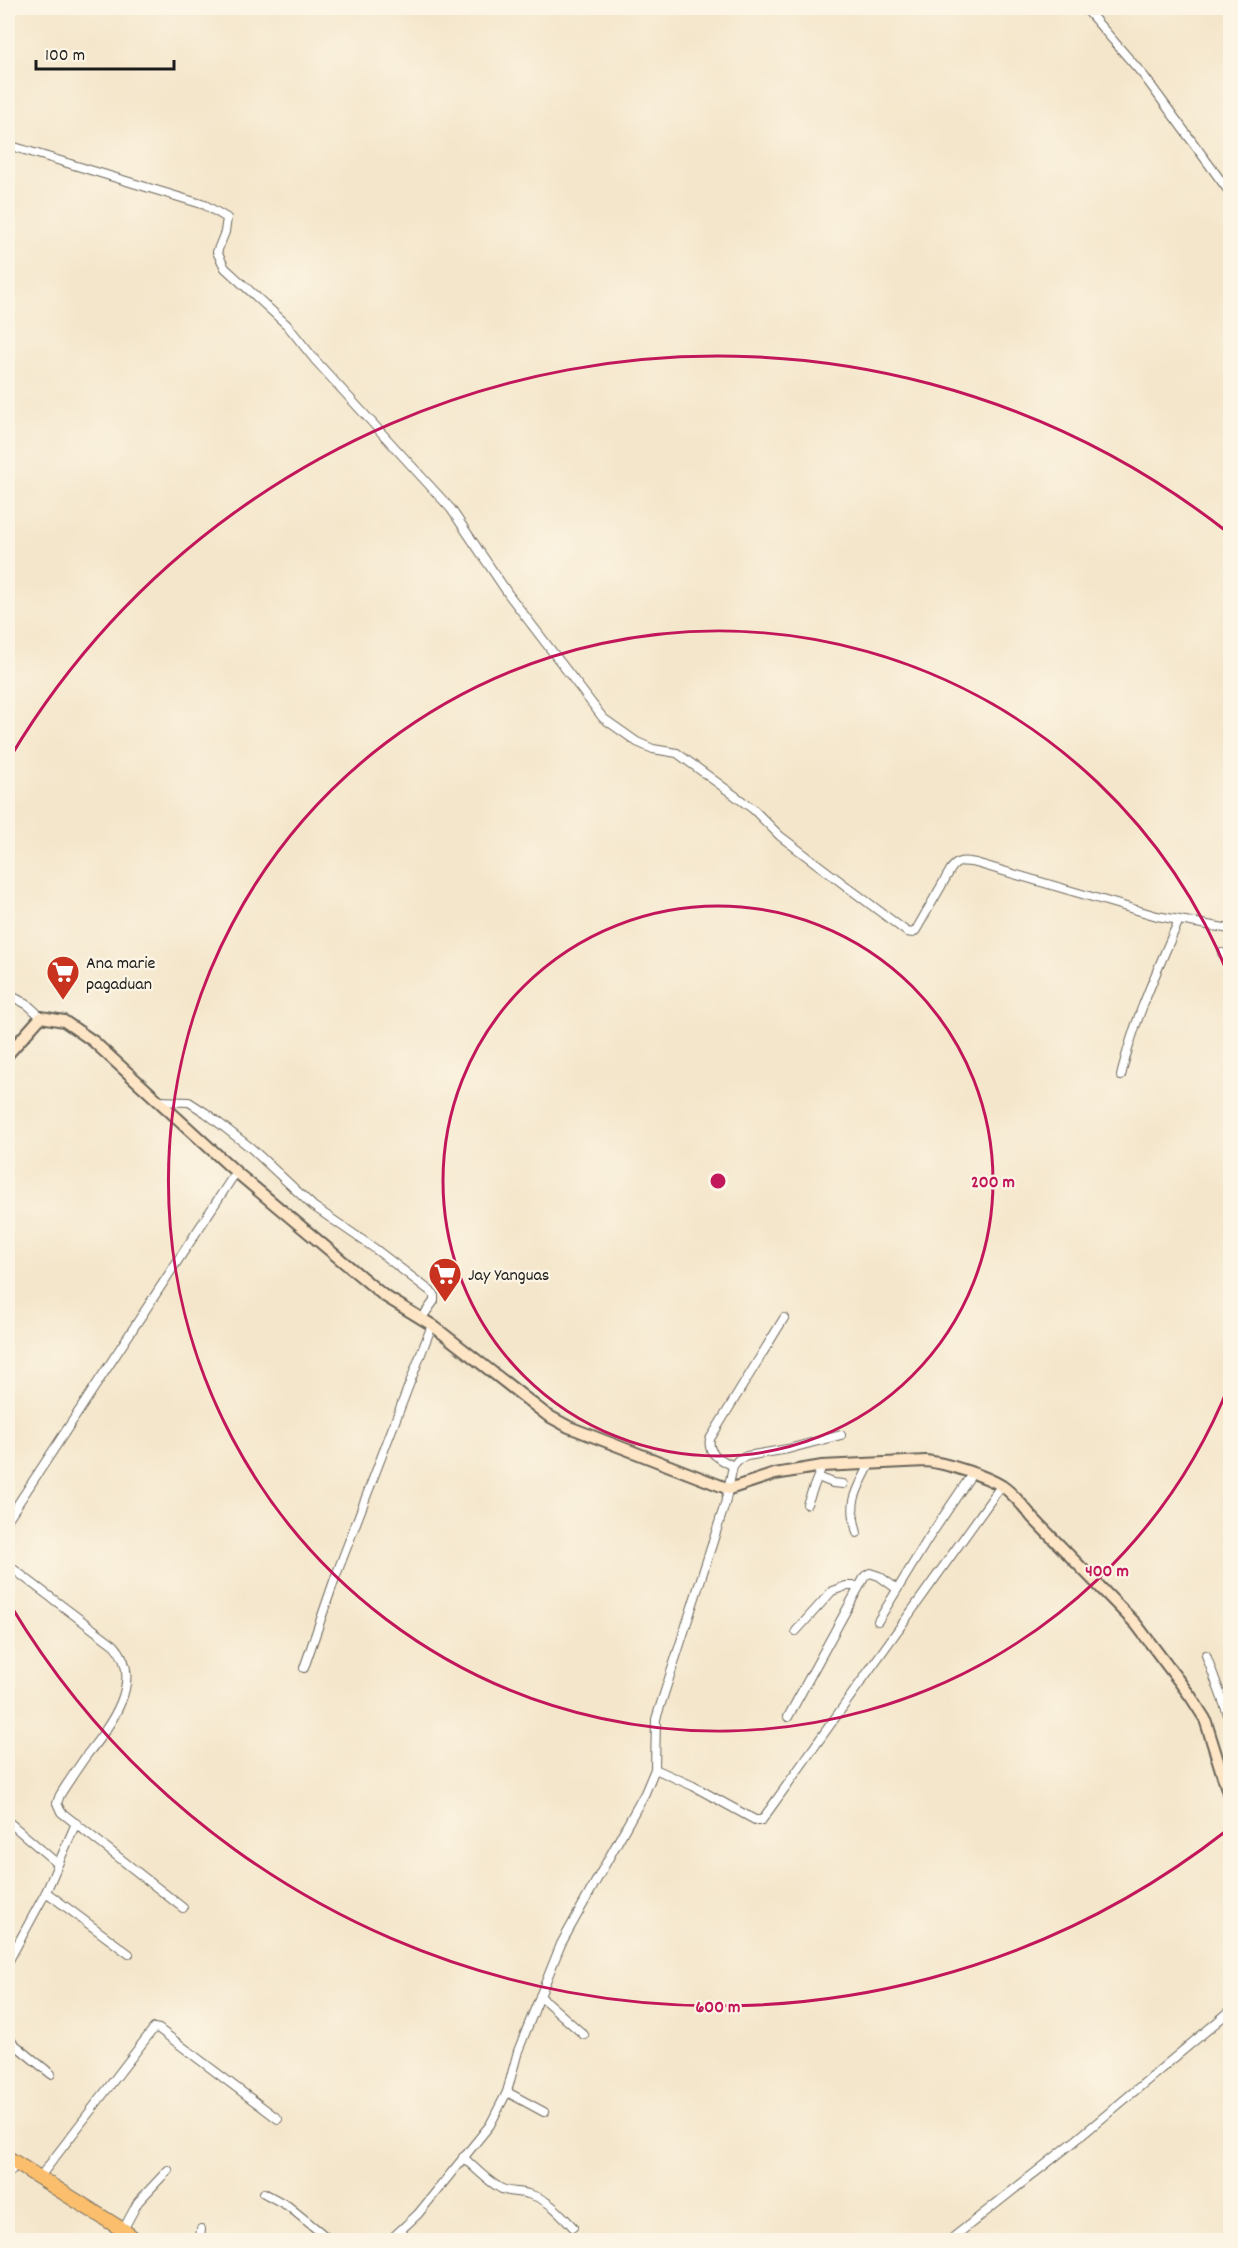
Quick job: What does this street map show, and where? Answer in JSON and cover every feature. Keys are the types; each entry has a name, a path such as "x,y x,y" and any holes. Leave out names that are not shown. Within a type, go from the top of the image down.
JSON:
{"highway":[{"path":"11,2166 39,2178 123,2230 136,2241"}],"street":[{"path":"1085,8 1144,76 1230,193"},
{"path":"8,145 205,206 227,218 218,252 225,268 287,325 315,360 451,509 509,595 603,718 637,742 678,753 753,809 780,836 817,862 855,895 897,926 913,933 951,869 957,862 962,861 976,863 1103,902 1179,921 1230,929"},
{"path":"1121,1076 1126,1052 1154,976 1179,921"},
{"path":"1222,953 1230,961"},
{"path":"8,994 28,1005 41,1017 64,1021 93,1041 236,1172 383,1295 432,1325 547,1415 569,1426 729,1489 775,1474 820,1472 870,1464 926,1461 941,1462 1001,1486 1017,1498 1032,1517 1136,1623 1191,1697 1205,1719 1230,1799"},
{"path":"8,1054 41,1017"},
{"path":"159,1101 189,1102 206,1113 251,1148 313,1206 374,1248 434,1294 434,1301 421,1319"},
{"path":"8,1519 236,1172"},
{"path":"733,1466 712,1453 709,1448 710,1439 784,1318"},
{"path":"304,1668 335,1578 432,1325"},
{"path":"390,2241 417,2214 490,2125 507,2092 518,2051 561,1944 645,1793 655,1768 656,1719 729,1489 733,1466 738,1460 747,1456 788,1449 840,1435"},
{"path":"857,1533 851,1510 853,1500 870,1464"},
{"path":"820,1472 833,1483 843,1484"},
{"path":"807,1504 820,1472"},
{"path":"878,1621 928,1539 972,1474"},
{"path":"655,1768 755,1820 762,1820 1001,1486"},
{"path":"8,1565 114,1646 120,1653 128,1671 126,1686 109,1727 60,1795 57,1803 61,1812 183,1908"},
{"path":"788,1717 865,1576 870,1573 879,1576 897,1589"},
{"path":"796,1631 832,1591 846,1586 859,1586"},
{"path":"1206,1655 1230,1720"},
{"path":"10,1823 58,1864"},
{"path":"8,1962 46,1892 76,1823"},
{"path":"46,1892 129,1954"},
{"path":"540,1996 584,2035"},
{"path":"950,2241 1075,2141 1230,2011"},
{"path":"39,2178 154,2028 159,2029 278,2119"},
{"path":"8,2039 51,2074"},
{"path":"507,2092 544,2112"},
{"path":"463,2157 506,2191 524,2193 550,2203 573,2227"},
{"path":"123,2230 138,2202 168,2170"},
{"path":"264,2193 288,2206 330,2241"},
{"path":"200,2241 201,2229"}],"place":[{"name":"Ana marie pagaduan","path":"63,1001"},
{"name":"Jay Yanguas","path":"445,1303"}]}
